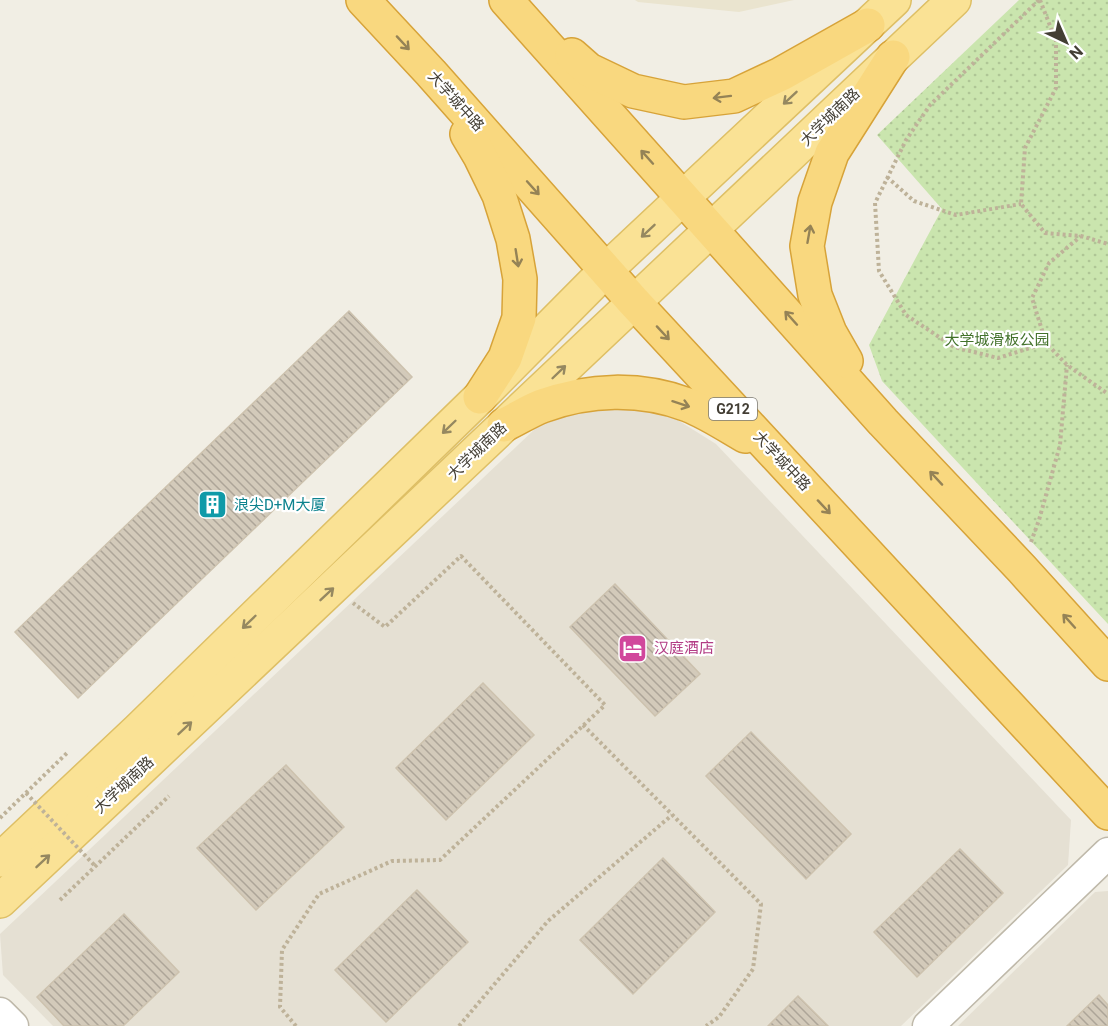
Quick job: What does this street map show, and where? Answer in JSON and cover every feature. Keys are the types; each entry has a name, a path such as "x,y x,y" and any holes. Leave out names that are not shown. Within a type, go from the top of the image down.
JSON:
{"highway":[{"name":"大学城中路","path":"363,0 431,73 633,301 1108,813"},
{"path":"506,0 589,70 633,91 684,102 734,96 781,74 868,25"},
{"path":"506,0 883,422 1108,664"},
{"path":"883,422 830,333 814,295 807,246 815,201 832,153 893,57"},
{"path":"431,73 480,156 499,195 513,239 520,279 519,318 516,328 505,358 480,397"},
{"path":"504,425 541,406 579,396 616,391 651,395 687,405 718,420 779,458"}],"main road":[{"name":"大学城南路","path":"0,860 138,730 480,397 606,270 894,0"},
{"name":"大学城南路","path":"0,901 954,0"}],"street":[{"path":"928,1026 1108,853"},
{"path":"0,1013 13,1026"}],"path":[{"path":"1046,343 998,358 954,347 906,315 879,272 875,202 906,140 930,105 1039,0 1056,41 1056,88 1025,148 1021,204 1045,233 1081,236 1108,244"},
{"path":"888,177 914,201 956,215 1021,204"},
{"path":"1081,236 1049,263 1032,298 1046,343 1067,364 1108,394"},
{"path":"1022,569 1039,520 1060,445 1067,364"},
{"path":"296,1026 280,1008 282,950 319,894 392,861 440,860 604,705 461,556 385,627 333,588"},
{"path":"584,725 761,904 753,969 719,1017 706,1026"},
{"path":"0,818 67,753"},
{"path":"26,794 96,867"},
{"path":"60,900 169,796"},
{"path":"459,1026 548,921 672,815"}],"shaded area":[{"path":"635,0 794,0 739,12"},
{"path":"582,406 630,406 676,419 716,444 1071,820 1068,865 901,1026 53,1026 3,975 0,934 537,427"},
{"path":"1108,891 1108,1026 958,1026 1095,892"}],"green space":[{"name":"大学城滑板公园","path":"1019,0 1108,0 1108,624 882,381 869,345 942,209 877,135"}],"building":[{"name":"浪尖D+M大厦","path":"349,311 412,377 78,698 15,632"},
{"path":"615,584 700,674 655,716 570,627"},
{"path":"483,683 534,735 446,820 396,768"},
{"path":"751,732 851,834 806,879 706,776"},
{"path":"286,765 344,827 256,910 197,848"},
{"path":"960,849 1003,893 917,977 874,932"},
{"path":"663,858 715,912 633,994 580,940"},
{"path":"417,890 468,942 386,1022 335,970"},
{"path":"124,914 179,972 123,1026 64,1026 37,997"},
{"path":"1099,995 1108,1005 1108,1026 1067,1026"},
{"path":"798,996 828,1026 768,1026"}],"place":[{"name":"浪尖D+M大厦","path":"213,505"},
{"name":"汉庭酒店","path":"633,648"}]}
